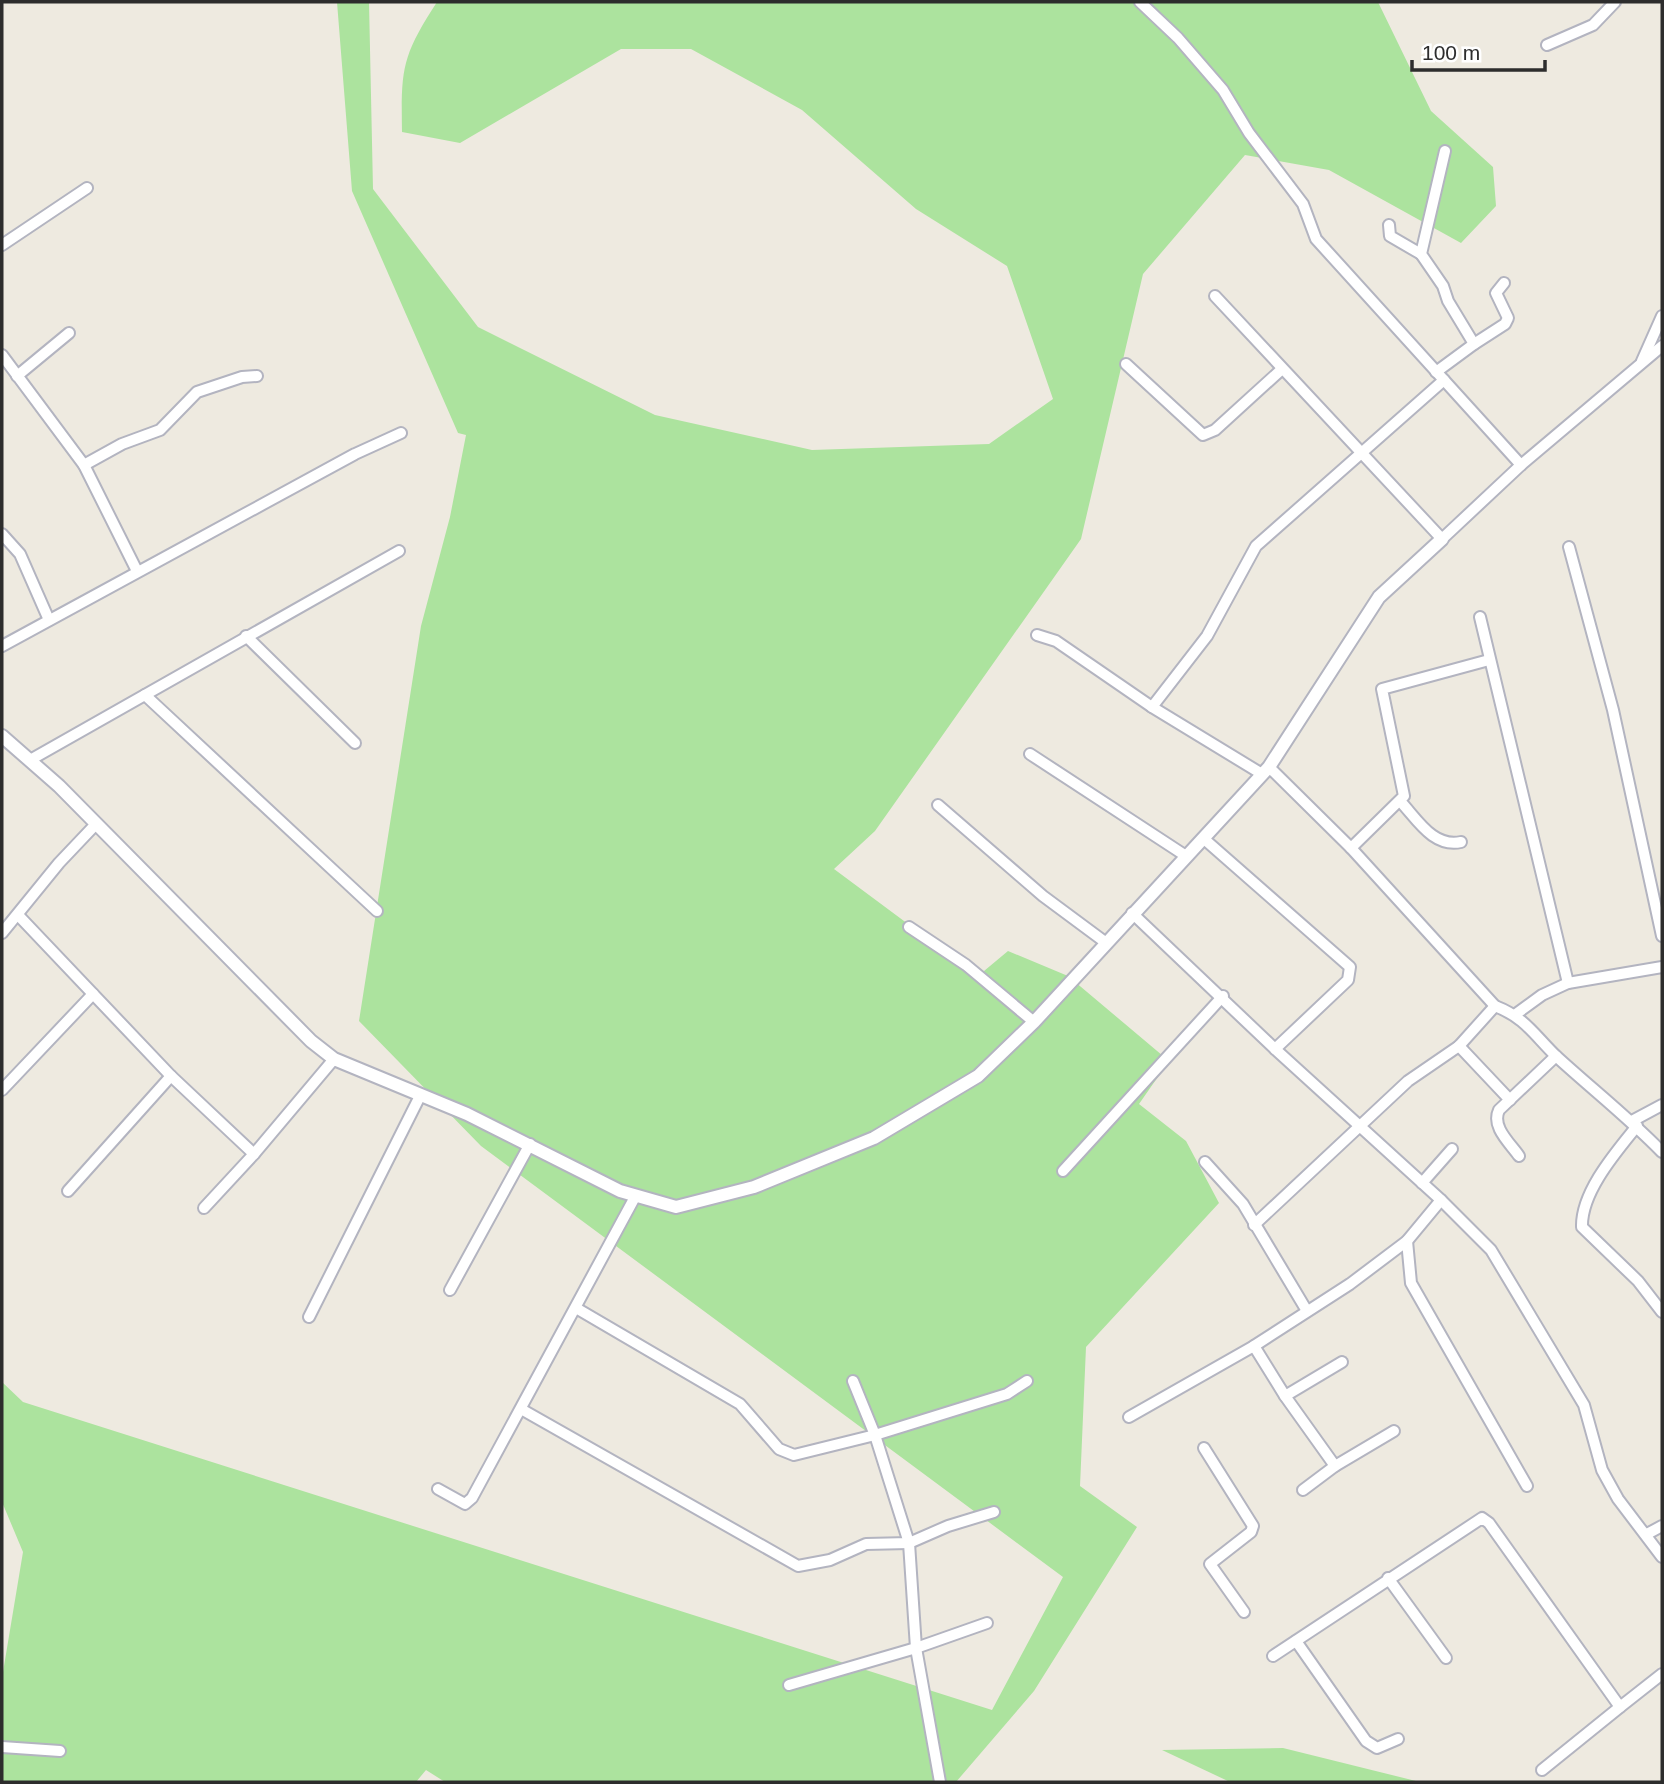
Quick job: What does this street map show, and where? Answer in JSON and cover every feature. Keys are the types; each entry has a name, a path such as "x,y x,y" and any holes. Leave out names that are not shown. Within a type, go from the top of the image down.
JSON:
{"street":[{"path":"1140,2 1178,38 1223,90 1249,133 1303,204 1316,239 1521,465"},
{"path":"1546,46 1593,25 1615,2"},
{"path":"1421,254 1445,152"},
{"path":"2,245 87,188"},
{"path":"1389,225 1390,236 1421,254 1443,286 1448,301 1474,344"},
{"path":"1152,707 1207,636 1256,546 1474,344 1505,324 1508,318 1496,293 1504,283"},
{"path":"1214,296 1442,539"},
{"path":"1641,364 1662,316"},
{"path":"17,376 69,332"},
{"path":"5,744 30,760 302,1032 334,1059 530,1144 635,1197 676,1207 710,1200 754,1186 874,1138 978,1076 1034,1022 1265,770 1378,597 1521,465 1662,346"},
{"path":"2,355 84,465 137,571"},
{"path":"1126,364 1203,435 1214,430 1282,369"},
{"path":"84,465 122,444 160,430 197,392 242,377 257,376"},
{"path":"2,646 355,454 401,433"},
{"path":"2,534 20,554 50,620"},
{"path":"1569,547 1613,710 1662,936"},
{"path":"30,760 398,551"},
{"path":"1479,617 1568,983"},
{"path":"1037,635 1056,641 1152,707 1265,770 1351,849 1495,1006 1516,1014 1556,1056 1634,1123 1662,1152"},
{"path":"246,636 355,743"},
{"path":"1351,849 1400,801 1405,789 1382,689 1489,660"},
{"path":"145,695 377,911"},
{"path":"1030,754 1186,856"},
{"path":"1400,801 1437,840 1450,844 1461,842"},
{"path":"939,806 1043,896 1105,942"},
{"path":"2,933 59,863 96,824"},
{"path":"1203,838 1350,967 1348,980 1275,1049"},
{"path":"1132,913 1223,996 1275,1049 1441,1200 1491,1250 1584,1405 1602,1470 1618,1499 1662,1557"},
{"path":"18,915 63,958 93,995 172,1076 254,1154"},
{"path":"909,927 966,965 1034,1022"},
{"path":"1516,1014 1542,995 1568,983 1662,967"},
{"path":"2,1090 93,995"},
{"path":"1063,1171 1223,996"},
{"path":"1254,1225 1408,1081 1459,1046 1495,1006"},
{"path":"1459,1046 1510,1100"},
{"path":"1519,1156 1499,1128 1496,1117 1556,1056"},
{"path":"204,1208 254,1154 334,1059"},
{"path":"68,1191 172,1076"},
{"path":"309,1317 420,1096"},
{"path":"1662,1105 1634,1123 1603,1168 1582,1218 1582,1227 1638,1281 1662,1312"},
{"path":"450,1290 530,1144"},
{"path":"1422,1183 1452,1149"},
{"path":"1205,1162 1226,1183 1307,1311"},
{"path":"438,1489 465,1504 469,1503 635,1197"},
{"path":"1129,1417 1254,1346 1307,1311 1407,1241 1441,1200"},
{"path":"1407,1241 1411,1283 1527,1486"},
{"path":"576,1308 740,1404 773,1443 786,1452 802,1453 875,1435 1007,1394 1027,1381"},
{"path":"1254,1346 1284,1396 1335,1465"},
{"path":"1284,1396 1342,1362"},
{"path":"853,1381 875,1435 909,1543 916,1648 940,1782"},
{"path":"521,1409 798,1566 830,1560 866,1544 909,1543 947,1526 995,1512"},
{"path":"1303,1490 1335,1465 1394,1431"},
{"path":"1204,1448 1253,1526 1251,1532 1210,1564 1244,1612"},
{"path":"1273,1656 1482,1518 1489,1523 1620,1707"},
{"path":"1647,1534 1662,1525"},
{"path":"1388,1578 1446,1658"},
{"path":"789,1685 916,1648 987,1623"},
{"path":"1296,1641 1366,1741 1377,1748 1398,1739"},
{"path":"1542,1770 1662,1674"},
{"path":"2,1747 60,1751"}],"green space":[{"path":"337,2 369,2 373,189 478,327 655,415 812,450 989,444 1053,399 1007,266 916,209 802,110 691,49 621,49 460,143 402,132 402,92 406,63 417,36 437,2 1378,2 1431,111 1493,167 1496,206 1461,243 1329,170 1245,155 1143,274 1081,539 875,831 834,869 978,976 1008,951 1068,976 1169,1061 1139,1104 1186,1141 1219,1203 1086,1347 1080,1486 1137,1527 1034,1691 956,1782 445,1782 426,1770 416,1782 2,1782 2,1678 23,1552 2,1502 2,1382 23,1402 992,1710 1063,1577 481,1146 359,1021 421,626 450,517 466,435 458,433 352,191"},
{"path":"1283,1748 1420,1782 1230,1782 1162,1750"}]}
